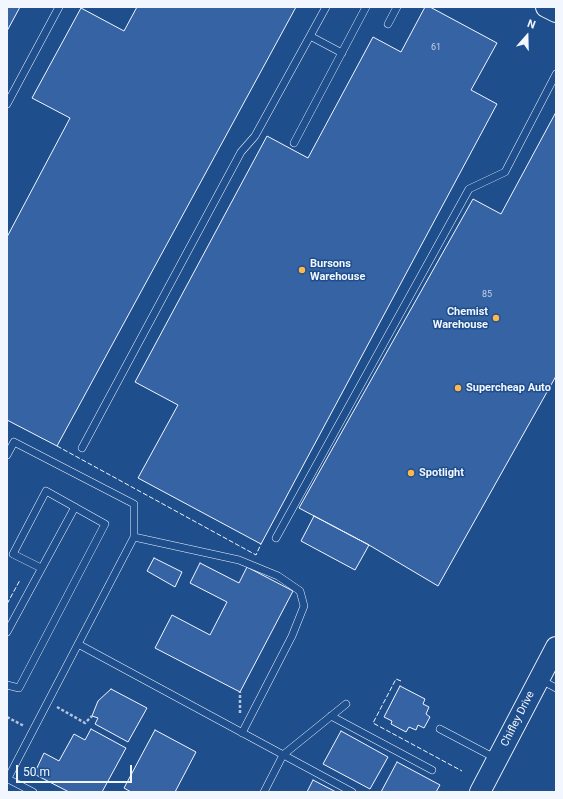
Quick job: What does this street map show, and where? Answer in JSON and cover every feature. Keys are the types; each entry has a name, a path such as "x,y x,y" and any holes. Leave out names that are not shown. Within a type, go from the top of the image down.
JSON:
{"main road":[{"path":"546,7 556,12"},
{"name":"Chifley Drive","path":"480,792 497,759 548,683 556,647"}],"lane":[{"path":"7,104 59,7"},
{"path":"82,448 241,152 255,136 326,7"},
{"path":"294,143 366,7"},
{"path":"388,24 397,7"},
{"path":"310,36 342,53"},
{"path":"276,538 469,189 505,172 556,74"},
{"path":"7,455 11,441 134,504 134,537 7,779 33,792"},
{"path":"7,685 19,688 105,524 46,491 13,554 41,568"},
{"path":"7,632 75,507"},
{"path":"134,537 239,560 278,576 300,591 304,606 292,636 242,733"},
{"path":"78,644 352,792"},
{"path":"264,792 283,755 346,704"},
{"path":"331,716 432,770"},
{"path":"440,729 497,759"}],"building":[{"path":"7,7 20,7 7,31"},
{"path":"137,7 296,7 57,446 7,420 7,237 70,118 32,98 81,8 124,31"},
{"name":"Bursons Warehouse","path":"425,7 430,7 497,43 471,90 497,104 261,544 138,478 178,405 135,382 267,136 308,158 373,37 401,52"},
{"path":"556,112 556,376 438,586 369,545 299,508 473,199 501,214"},
{"path":"314,516 369,545 355,570 301,541"},
{"path":"154,558 182,572 175,587 147,571"},
{"path":"200,563 239,583 247,567 293,591 240,692 155,648 172,615 210,635 227,602 190,583"},
{"path":"400,686 425,699 423,704 429,707 426,714 430,717 424,728 418,725 416,730 409,727 406,732 391,724 392,721 384,717"},
{"path":"111,689 147,708 128,742 95,724 98,718 92,716 98,701"},
{"path":"91,729 126,748 102,792 69,792 34,774 44,753 59,761 74,734 85,740"},
{"path":"155,730 196,752 175,792 131,792 124,788"},
{"path":"341,731 388,757 370,789 323,764"},
{"path":"397,762 440,785 436,792 381,792"},
{"path":"313,780 336,792 307,792"}],"fence":[{"path":"57,446 256,555 261,544"},
{"path":"7,604 20,580"},
{"path":"401,681 396,679 373,723 462,771"}],"place":[{"name":"Bursons Warehouse","path":"302,270"},
{"name":"Chemist Warehouse","path":"496,318"},
{"name":"Supercheap Auto","path":"458,388"},
{"name":"Spotlight","path":"411,473"}]}
